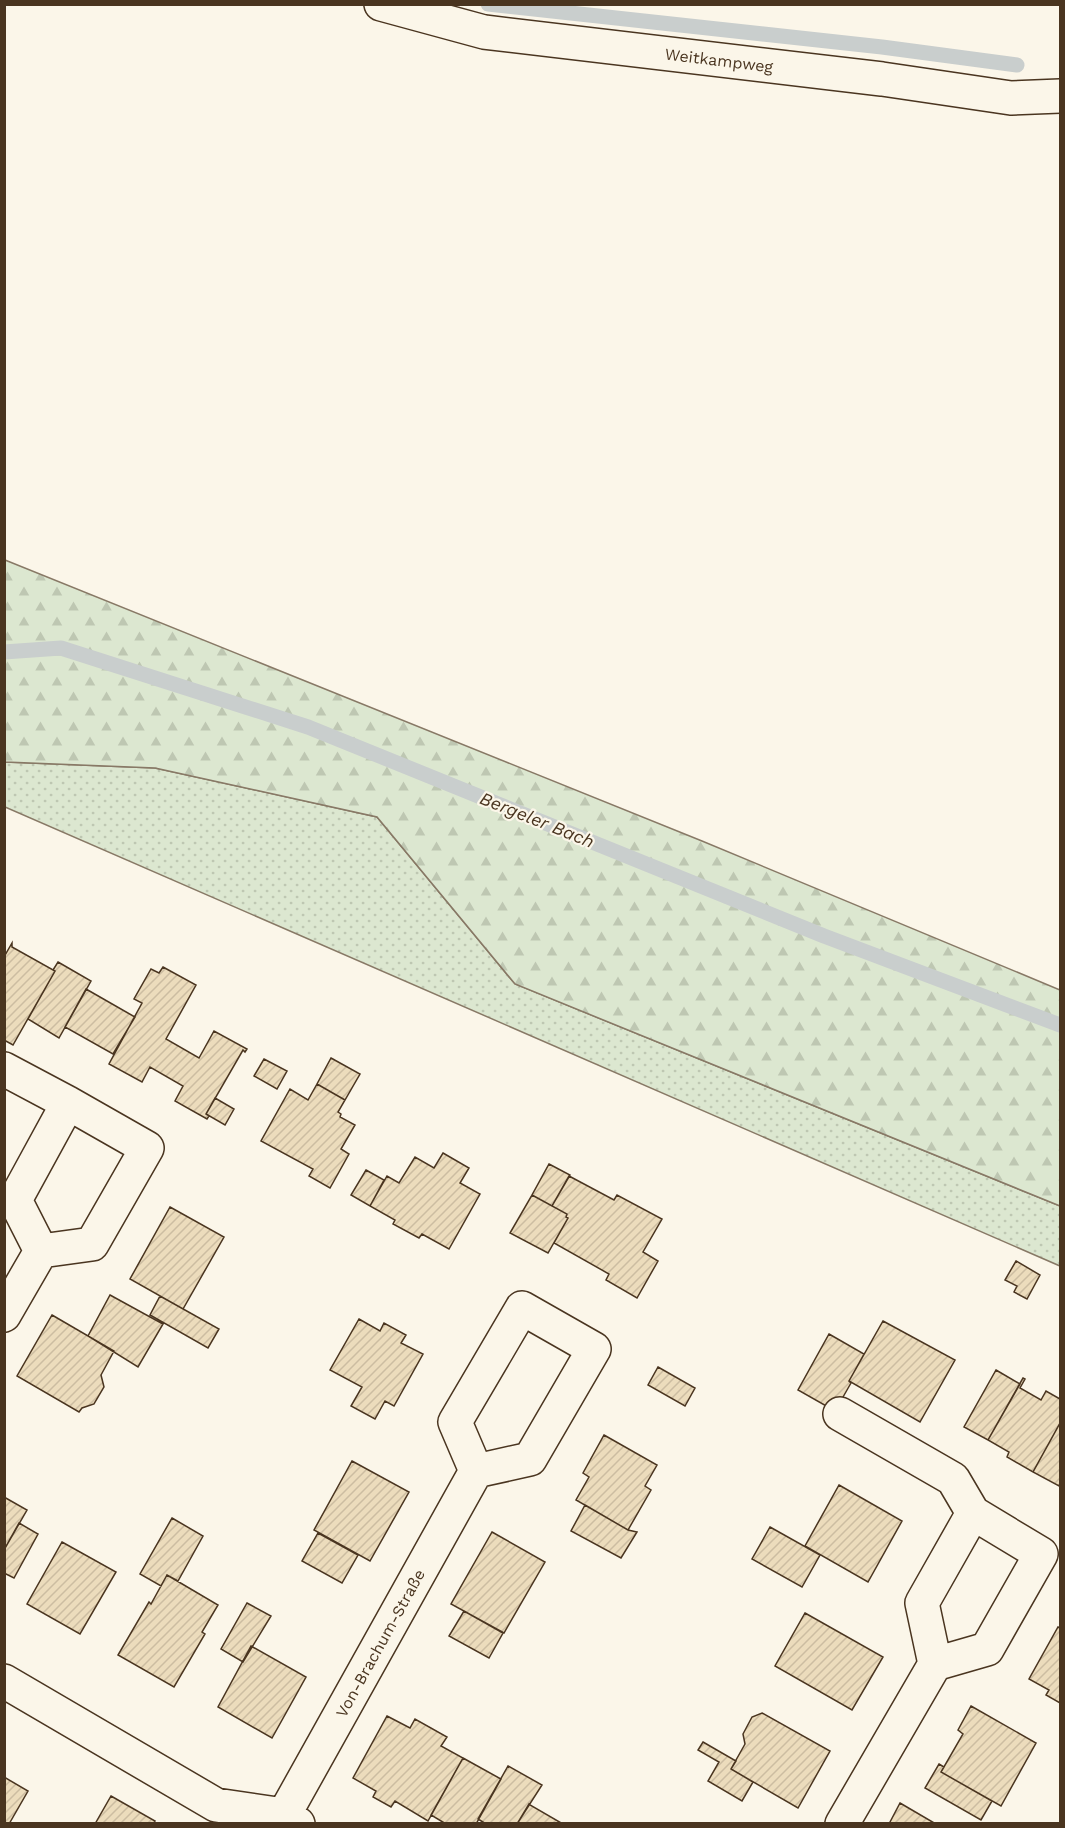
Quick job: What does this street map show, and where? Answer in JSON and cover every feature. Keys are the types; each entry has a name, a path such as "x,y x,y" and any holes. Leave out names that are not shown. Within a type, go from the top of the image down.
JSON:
{"street":[{"name":"Weitkampweg","path":"381,4 484,32 882,79 1011,98 1060,96"},
{"path":"4,1069 147,1148 92,1244 41,1251"},
{"path":"41,1251 15,1200 68,1103"},
{"path":"4,1316 41,1251"},
{"path":"522,1308 594,1349 530,1459 476,1471 455,1422 522,1308"},
{"path":"840,1414 953,1479 973,1513 1051,1552 987,1649 935,1664"},
{"name":"Von-Brachum-Straße","path":"4,1681 216,1804 291,1819 476,1471"},
{"path":"842,1824 935,1664 922,1603 973,1513"}],"green space":[{"path":"5,560 702,841 1060,990 1060,1206 515,984 377,817 155,768 5,762"},
{"path":"5,762 155,768 377,817 515,984 1060,1206 1060,1266 5,807"}],"building":[{"path":"12,943 12,947 55,971 13,1045 4,1040 4,957"},
{"path":"58,962 91,981 59,1038 28,1019"},
{"path":"163,967 196,985 166,1039 199,1058 214,1031 247,1049 245,1052 243,1050 206,1114 209,1116 207,1119 175,1101 183,1086 150,1067 142,1082 109,1064 142,1003 134,999 151,969 159,973"},
{"path":"86,989 135,1017 113,1054 65,1027"},
{"path":"331,1058 360,1074 345,1100 317,1084"},
{"path":"264,1059 287,1071 277,1089 254,1076"},
{"path":"317,1084 345,1100 338,1112 341,1114 340,1117 355,1125 341,1149 349,1154 330,1188 309,1176 313,1169 261,1141 290,1089 308,1100"},
{"path":"215,1098 234,1109 225,1125 206,1114"},
{"path":"443,1153 469,1168 460,1183 480,1194 449,1249 422,1234 419,1238 393,1224 395,1220 370,1206 387,1176 399,1183 415,1157 434,1168"},
{"path":"549,1164 570,1175 552,1206 532,1195"},
{"path":"366,1170 384,1180 370,1206 351,1195"},
{"path":"569,1176 614,1200 617,1195 662,1219 643,1252 658,1261 637,1298 606,1280 609,1274 554,1243 568,1218 567,1214 552,1206"},
{"path":"532,1195 567,1214 568,1218 548,1253 510,1233"},
{"path":"170,1207 224,1237 183,1309 130,1279"},
{"path":"1016,1261 1040,1275 1027,1299 1014,1292 1017,1286 1005,1280"},
{"path":"110,1295 163,1324 138,1367 88,1336"},
{"path":"160,1296 219,1329 208,1348 150,1315"},
{"path":"52,1315 114,1351 101,1375 104,1387 94,1404 82,1408 79,1412 17,1376"},
{"path":"359,1319 380,1331 384,1323 406,1335 401,1343 423,1354 394,1406 385,1401 375,1419 351,1406 362,1387 330,1370"},
{"path":"883,1321 955,1360 920,1422 849,1381"},
{"path":"829,1334 864,1354 835,1411 798,1390"},
{"path":"658,1367 695,1388 685,1406 648,1385"},
{"path":"996,1370 1020,1384 988,1440 964,1427"},
{"path":"1023,1378 1025,1379 1020,1388 1041,1400 1046,1391 1060,1399 1060,1423 1033,1472 1007,1457 1009,1452 988,1440"},
{"path":"1060,1423 1060,1483 1059,1486 1033,1472"},
{"path":"604,1435 657,1465 645,1486 651,1490 628,1530 576,1500 589,1477 583,1473"},
{"path":"352,1461 409,1492 370,1561 314,1530"},
{"path":"839,1485 902,1521 868,1582 805,1546"},
{"path":"4,1497 27,1510 4,1550"},
{"path":"585,1505 628,1530 637,1532 621,1558 571,1531"},
{"path":"172,1518 203,1536 178,1581 167,1575 161,1586 140,1574"},
{"path":"19,1523 38,1534 14,1578 4,1573 4,1550"},
{"path":"770,1527 820,1555 802,1587 752,1559"},
{"path":"492,1532 545,1562 504,1633 451,1604"},
{"path":"318,1533 358,1555 342,1583 302,1561"},
{"path":"62,1542 116,1572 80,1634 27,1604"},
{"path":"167,1575 218,1605 202,1632 205,1634 174,1687 118,1655"},
{"path":"247,1603 271,1616 243,1662 221,1649"},
{"path":"464,1611 503,1633 489,1658 449,1636"},
{"path":"805,1613 883,1657 852,1710 775,1666"},
{"path":"1058,1627 1060,1628 1060,1703 1046,1695 1049,1690 1029,1679"},
{"path":"251,1646 306,1677 272,1738 218,1707"},
{"path":"971,1706 1036,1743 1001,1806 941,1772 963,1734 958,1730"},
{"path":"762,1713 830,1751 798,1808 731,1769 745,1744 743,1734 752,1717"},
{"path":"387,1716 410,1728 415,1719 447,1737 441,1746 463,1758 428,1821 395,1801 391,1807 373,1797 376,1791 353,1778"},
{"path":"703,1742 736,1761 731,1769 753,1782 742,1801 708,1781 719,1762 698,1750"},
{"path":"463,1758 501,1779 476,1824 446,1824 431,1815"},
{"path":"939,1764 944,1767 941,1772 992,1801 981,1820 925,1788"},
{"path":"508,1766 542,1785 517,1824 486,1824 478,1819"},
{"path":"4,1777 28,1791 9,1824 4,1824"},
{"path":"111,1796 155,1821 153,1824 95,1824"},
{"path":"900,1803 936,1824 889,1824"},
{"path":"530,1805 563,1824 517,1824"}],"waterway":[{"path":"488,4 882,47 1017,65"},
{"name":"Bergeler Bach","path":"4,652 61,648 308,727 824,936 1060,1025"}]}
